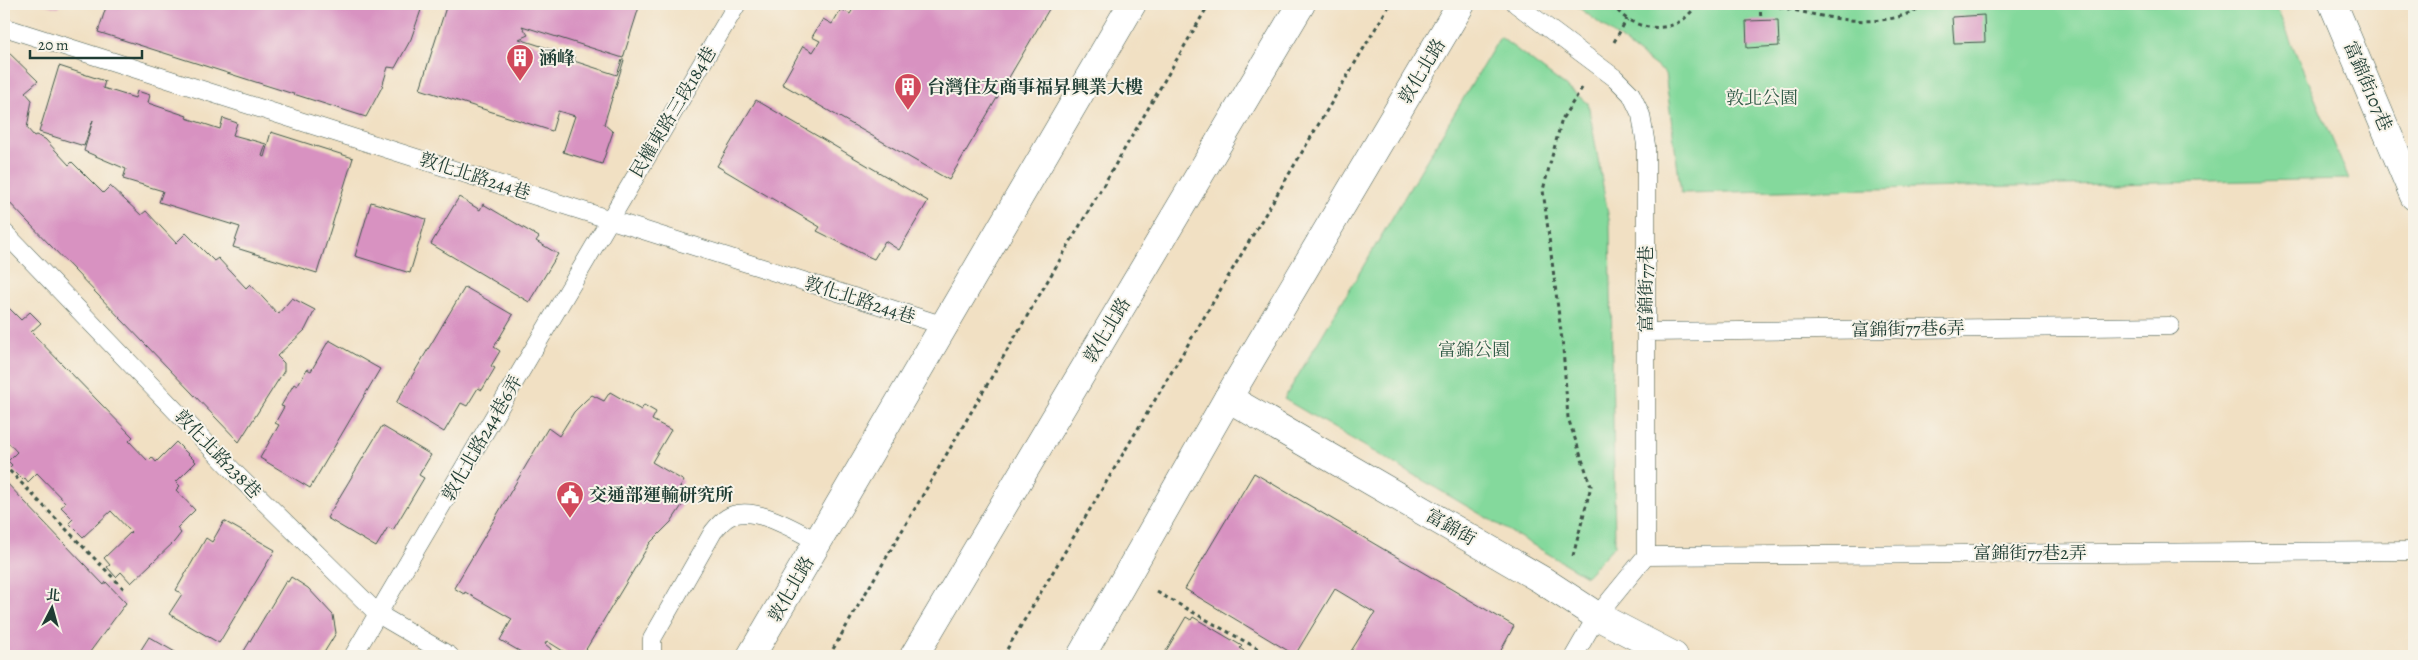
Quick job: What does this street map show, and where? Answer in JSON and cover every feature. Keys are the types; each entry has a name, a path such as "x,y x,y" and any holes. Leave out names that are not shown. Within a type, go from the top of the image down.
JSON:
{"main road":[{"name":"敦化北路","path":"751,656 1132,4"},
{"name":"敦化北路","path":"914,656 1301,4"},
{"name":"敦化北路","path":"1081,656 1228,398 1461,4"},
{"name":"富錦街107巷","path":"2333,4 2414,196"},
{"name":"富錦街","path":"1228,398 1542,580 1597,616 1674,656"}],"lane":[{"name":"民權東路三段184巷","path":"610,219 737,4"},
{"name":"富錦街77巷","path":"1516,4 1615,78 1631,94 1641,115 1646,144 1646,556"},
{"name":"敦化北路244巷","path":"4,27 945,326"},
{"name":"敦化北路244巷6弄","path":"353,656 610,219"},
{"name":"敦化北路238巷","path":"4,232 238,476 378,614 450,656"},
{"name":"富錦街77巷6弄","path":"1646,332 2170,326"},
{"path":"652,656 652,639 713,532 728,517 750,513 783,523 818,542"},
{"name":"富錦街77巷2弄","path":"1646,556 2414,551"},
{"path":"1574,656 1597,616 1646,556"}],"path":[{"path":"829,656 1209,4"},
{"path":"1003,656 1390,4"},
{"path":"1613,4 1627,19 1642,26 1658,28 1675,24 1689,15 1698,4"},
{"path":"1760,4 1761,21"},
{"path":"1764,4 1825,17 1869,21 1899,17 1930,4"},
{"path":"1612,45 1627,19"},
{"path":"1572,556 1591,486 1568,418 1563,348 1543,190 1562,119 1585,83"},
{"path":"4,466 126,592"},
{"path":"1152,589 1271,656"}],"green space":[{"name":"敦北公園","path":"1574,4 2275,4 2349,179 1681,193 1665,73"},
{"name":"富錦公園","path":"1500,37 1588,103 1610,225 1615,545 1586,576 1284,399"}],"building":[{"path":"44,4 60,4 58,8"},
{"path":"107,4 366,4 372,6 373,4 401,4 421,10 411,39 395,68 388,67 382,87 366,117 98,32"},
{"name":"涵峰","path":"447,4 640,4 623,58 522,26 528,35 519,39 575,57 574,61 617,75 622,60 624,60 604,124 613,132 602,164 563,152 575,116 558,111 552,131 420,89"},
{"name":"台灣住友商事福昇興業大樓","path":"856,4 1052,4 949,180 782,84 803,46 813,52 820,41 812,37 823,19 832,24 841,9 850,14"},
{"path":"1984,15 1985,42 1954,43 1952,17"},
{"path":"1778,20 1779,46 1747,48 1746,21"},
{"path":"4,48 38,81 25,92 32,100 27,128 34,136 45,139 69,165 72,162 103,193 110,186 141,215 146,211 176,243 186,233 214,261 218,258 246,288 250,284 278,314 292,298 315,310 305,330 277,356 284,363 284,371 239,442 4,197"},
{"path":"59,66 105,81 103,88 135,98 137,91 150,95 148,103 220,129 223,118 237,123 233,135 266,144 262,156 264,157 271,132 353,158 317,273 233,247 240,227 159,202 163,191 123,179 126,169 84,151 93,120 84,146 39,132"},
{"path":"756,100 928,201 899,250 885,241 874,259 865,255 817,231 820,227 717,166"},
{"path":"459,197 480,210 483,204 539,237 536,241 558,254 529,302 431,244"},
{"path":"371,202 426,219 410,273 355,256"},
{"path":"465,287 513,315 494,347 500,351 491,366 495,368 482,390 478,388 467,406 461,403 444,432 396,403"},
{"path":"4,303 21,320 30,312 41,323 31,332 133,437 129,441 148,461 152,457 156,462 176,442 196,462 176,482 180,486 176,490 195,510 177,528 181,533 174,542 131,583 121,572 116,577 107,567 110,565 104,558 131,532 111,511 83,537 69,523 73,519 61,507 66,503 37,473 28,482 25,478 23,480 10,467 12,465 8,461 17,452 4,438"},
{"path":"329,340 380,369 310,488 260,458 279,425 275,423 284,407 281,406 294,384 297,386 307,369 311,371"},
{"path":"610,392 641,410 644,405 656,412 652,420 671,430 652,462 684,481 679,489 689,495 671,522 650,543 582,656 571,656 547,641 545,644 551,649 550,656 528,656 500,640 512,619 465,592 464,594 454,588 548,428 559,436 574,412 586,400 592,395 604,401"},
{"path":"382,426 431,455 419,475 424,478 393,530 388,527 376,547 327,518"},
{"path":"1254,473 1514,626 1498,656 1348,656 1375,613 1335,589 1295,655 1185,589"},
{"path":"4,480 104,585 106,582 126,603 87,656 4,656"},
{"path":"224,521 275,550 219,643 169,614 182,594 176,590 206,538 212,542"},
{"path":"291,577 308,588 333,615 336,633 322,656 241,656 286,581 288,582"},
{"path":"1186,617 1191,620 1193,617 1242,646 1240,648 1244,651 1241,656 1163,656"},
{"path":"149,637 182,656 137,656"}],"place":[{"name":"涵峰","path":"520,82"},
{"name":"台灣住友商事福昇興業大樓","path":"908,111"},
{"name":"交通部運輸研究所","path":"570,519"}]}
